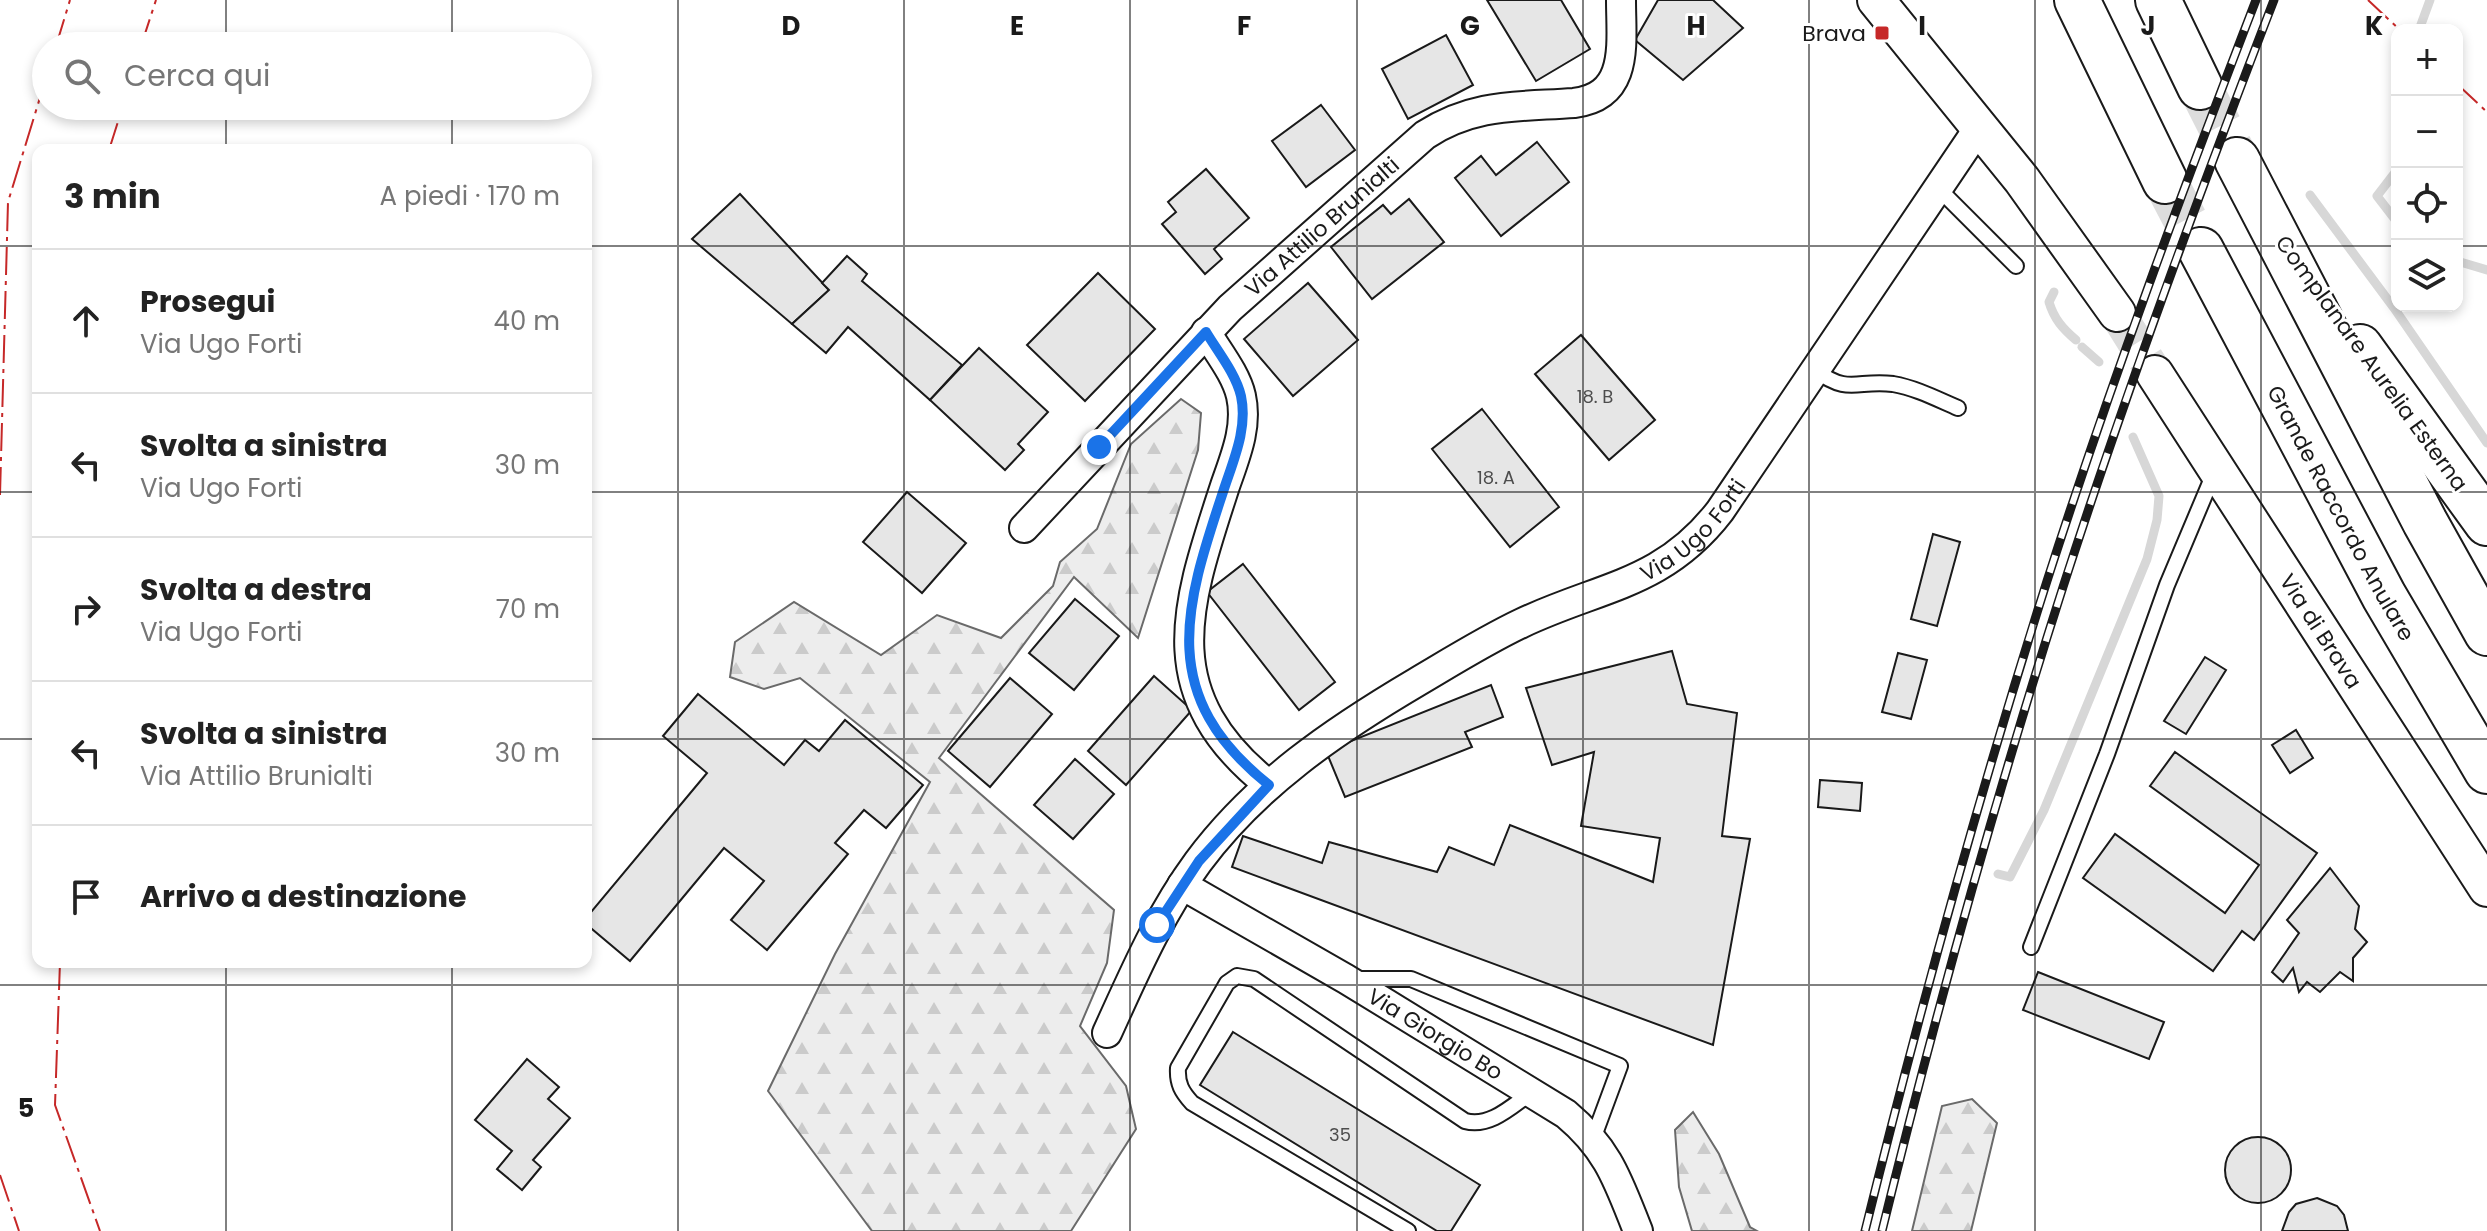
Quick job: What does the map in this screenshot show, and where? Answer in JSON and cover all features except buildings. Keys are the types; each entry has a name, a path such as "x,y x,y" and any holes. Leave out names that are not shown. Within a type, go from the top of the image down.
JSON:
{"highway":[{"path":"2077,0 2165,181"},
{"path":"2158,0 2200,87"},
{"path":"2237,160 2425,522 2487,633"},
{"name":"Complanare Aurelia Esterna","path":"2258,203 2487,523"},
{"name":"Grande Raccordo Anulare","path":"2201,250 2384,596 2487,771"}],"street":[{"name":"Via Attilio Brunialti","path":"1024,528 1206,332 1273,268 1437,126 1497,107 1586,102 1603,94 1618,70 1621,0"},
{"path":"1876,0 1980,126 2117,313"},
{"name":"Via Ugo Forti","path":"1107,1033 1157,925 1182,885 1220,835 1269,785 1365,713 1494,637 1553,609 1641,576 1687,548 1720,511 1980,126"},
{"path":"1206,332 1241,394 1242,423 1238,447 1194,590 1188,625 1188,659 1198,691 1214,724 1240,759 1269,785"},
{"name":"Via di Brava","path":"2155,374 2487,888"},
{"name":"Via Giorgio Bo","path":"1182,885 1346,979 1566,1114 1593,1139 1613,1169 1638,1231"}],"lane":[{"path":"1937,187 2016,266"},
{"path":"1815,370 1836,384 1853,387 1877,384 1903,386 1958,408"},
{"path":"2031,947 2107,754 2167,585 2217,467"},
{"path":"1408,1231 1192,1103 1183,1092 1177,1081 1178,1068 1227,983 1237,976 1254,979 1465,1121 1476,1124 1493,1119 1532,1092"},
{"path":"1346,979 1411,979 1620,1066 1593,1139"}],"green space":[{"path":"1181,399 1201,413 1198,450 1138,638 1074,577 939,758 1114,910 1107,963 1080,1026 1126,1086 1136,1129 1071,1231 872,1231 768,1091 835,954 930,782 800,678 764,689 730,677 735,642 794,602 881,655 937,615 1001,638 1053,586 1060,562 1097,529 1131,444"},
{"path":"1972,1099 1997,1123 1971,1231 1912,1231 1942,1106"},
{"path":"1693,1112 1719,1154 1750,1227 1757,1231 1692,1231 1679,1187 1675,1130"}],"waterway":[{"path":"2421,24 2430,0"},
{"path":"2391,178 2377,196 2391,214"},
{"path":"2310,195 2394,308 2487,443"},
{"path":"2463,263 2487,270"},
{"path":"2054,292 2049,302 2054,314 2076,340"},
{"path":"2082,347 2099,362"},
{"path":"1998,874 2010,877 2044,810 2147,559 2157,520 2159,496 2133,437"}],"tunnel":[{"path":"2200,87 2237,160"},
{"path":"2165,181 2201,250"},
{"path":"2117,313 2155,374"}],"railway":[{"path":"1865,1231 1951,904 2047,581 2147,289 2256,0"},
{"path":"1882,1231 1967,908 2063,587 2164,292 2274,0"}],"power":[{"path":"60,32 70,0"},
{"path":"146,32 156,0"},
{"path":"2368,0 2394,24"},
{"path":"2463,90 2487,112"},
{"path":"0,495 8,202 33,120"},
{"path":"111,144 119,120"},
{"path":"60,968 55,1105 100,1231"},
{"path":"0,1175 19,1231"}],"place":[{"name":"Brava","path":"1882,33"}],"route":[{"path":"1099,447 1206,332 1232,374 1241,394 1243,414 1238,447 1194,590 1188,625 1188,659 1198,691 1214,724 1240,759 1269,785 1199,861 1157,925"}]}
